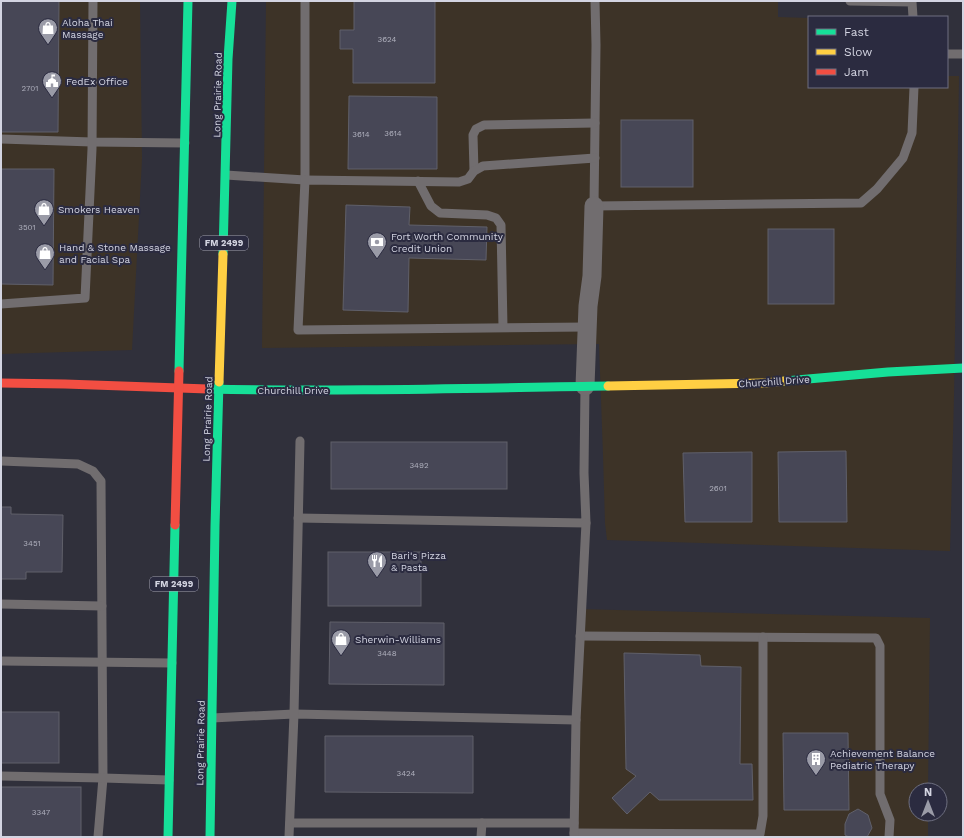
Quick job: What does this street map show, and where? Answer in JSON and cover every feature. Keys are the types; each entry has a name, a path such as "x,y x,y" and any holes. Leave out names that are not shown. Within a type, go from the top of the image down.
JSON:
{"main road":[{"name":"FM 2499","path":"168,837 188,1"},
{"name":"Long Prairie Road","path":"210,837 215,526 226,175 228,59 232,1"},
{"path":"222,23 228,59"},
{"name":"Churchill Drive","path":"1,383 219,389 424,389 765,384 888,372 963,368"}],"street":[{"path":"585,386 588,306 592,276 594,206"}],"lane":[{"path":"1,304 85,298 92,142 93,1"},
{"path":"305,1 305,180 298,330 587,327"},
{"path":"595,1 596,123 594,206 861,204 878,189 903,158 912,133 914,88"},
{"path":"850,1 912,2 913,16"},
{"path":"948,54 963,54"},
{"path":"474,171 473,135 476,129 484,125 596,123"},
{"path":"1,139 185,143"},
{"path":"226,175 305,180 459,182 468,179 474,171 483,166 595,158"},
{"path":"418,181 431,206 440,213 487,215 496,218 501,225 503,327"},
{"path":"585,386 584,473 586,523 576,720 574,835 760,835 763,816 763,637"},
{"path":"289,837 294,714 300,441"},
{"path":"1,461 78,464 93,471 101,481 103,778 98,837"},
{"path":"298,518 586,523"},
{"path":"1,604 102,606"},
{"path":"580,636 876,638 880,646 880,794 890,820 889,837"},
{"path":"1,661 172,663"},
{"path":"212,718 294,714 576,720"},
{"path":"1,776 169,780"},
{"path":"290,822 574,823"},
{"path":"481,837 482,823"}],"shaded area":[{"path":"1,1 140,1 142,159 132,350 1,354"},
{"path":"266,1 778,1 778,17 808,18 808,88 948,88 948,76 959,76 950,551 607,540 605,523 599,344 262,348"},
{"path":"577,609 930,618 928,782 908,782 908,822 928,822 928,837 575,837"}],"building":[{"path":"1,1 59,1 58,132 1,132"},
{"path":"354,1 435,1 435,83 353,83 353,49 340,49 340,30 354,30"},
{"path":"349,96 437,97 437,169 348,169"},
{"path":"621,120 693,120 693,187 621,187"},
{"path":"1,169 54,169 53,285 1,284"},
{"name":"Fort Worth Community Credit Union","path":"346,205 410,207 409,225 487,227 486,260 409,258 408,312 343,310"},
{"path":"768,229 834,229 834,304 768,304"},
{"path":"331,442 507,442 507,489 331,489"},
{"path":"846,451 847,522 779,522 778,452"},
{"path":"752,452 752,522 685,522 683,453"},
{"path":"1,507 11,507 11,514 63,515 62,572 26,572 26,579 1,579"},
{"path":"328,552 421,552 421,606 328,606"},
{"path":"330,622 444,623 444,685 329,684"},
{"path":"624,653 700,655 701,666 741,667 740,764 752,764 753,800 659,800 650,792 627,814 612,798 636,776 626,769"},
{"path":"1,712 59,712 59,763 1,763"},
{"name":"Achievement Balance Pediatric Therapy","path":"783,733 848,733 849,810 784,810"},
{"path":"325,736 473,736 473,793 325,792"},
{"path":"1,787 81,787 81,837 1,837"},
{"path":"858,809 868,815 872,828 867,837 849,837 845,835 845,824 849,814"}],"traffic: fast":[{"path":"179,371 188,1"},
{"path":"223,254 228,59 232,1"},
{"path":"785,381 888,372 963,368"},
{"path":"210,837 219,382"},
{"path":"208,389 358,390 608,386"},
{"path":"168,837 175,525"}],"traffic: slow":[{"path":"219,382 223,254"},
{"path":"608,386 765,383 785,381"}],"traffic: jam":[{"path":"175,525 179,371"},
{"path":"1,383 208,389"}],"place":[{"name":"Aloha Thai Massage","path":"48,45"},
{"name":"FedEx Office","path":"52,98"},
{"name":"Smokers Heaven","path":"44,226"},
{"name":"Fort Worth Community Credit Union","path":"377,259"},
{"name":"Hand & Stone Massage and Facial Spa","path":"45,270"},
{"name":"Bari's Pizza & Pasta","path":"377,578"},
{"name":"Sherwin-Williams","path":"341,656"},
{"name":"Achievement Balance Pediatric Therapy","path":"816,776"}]}
